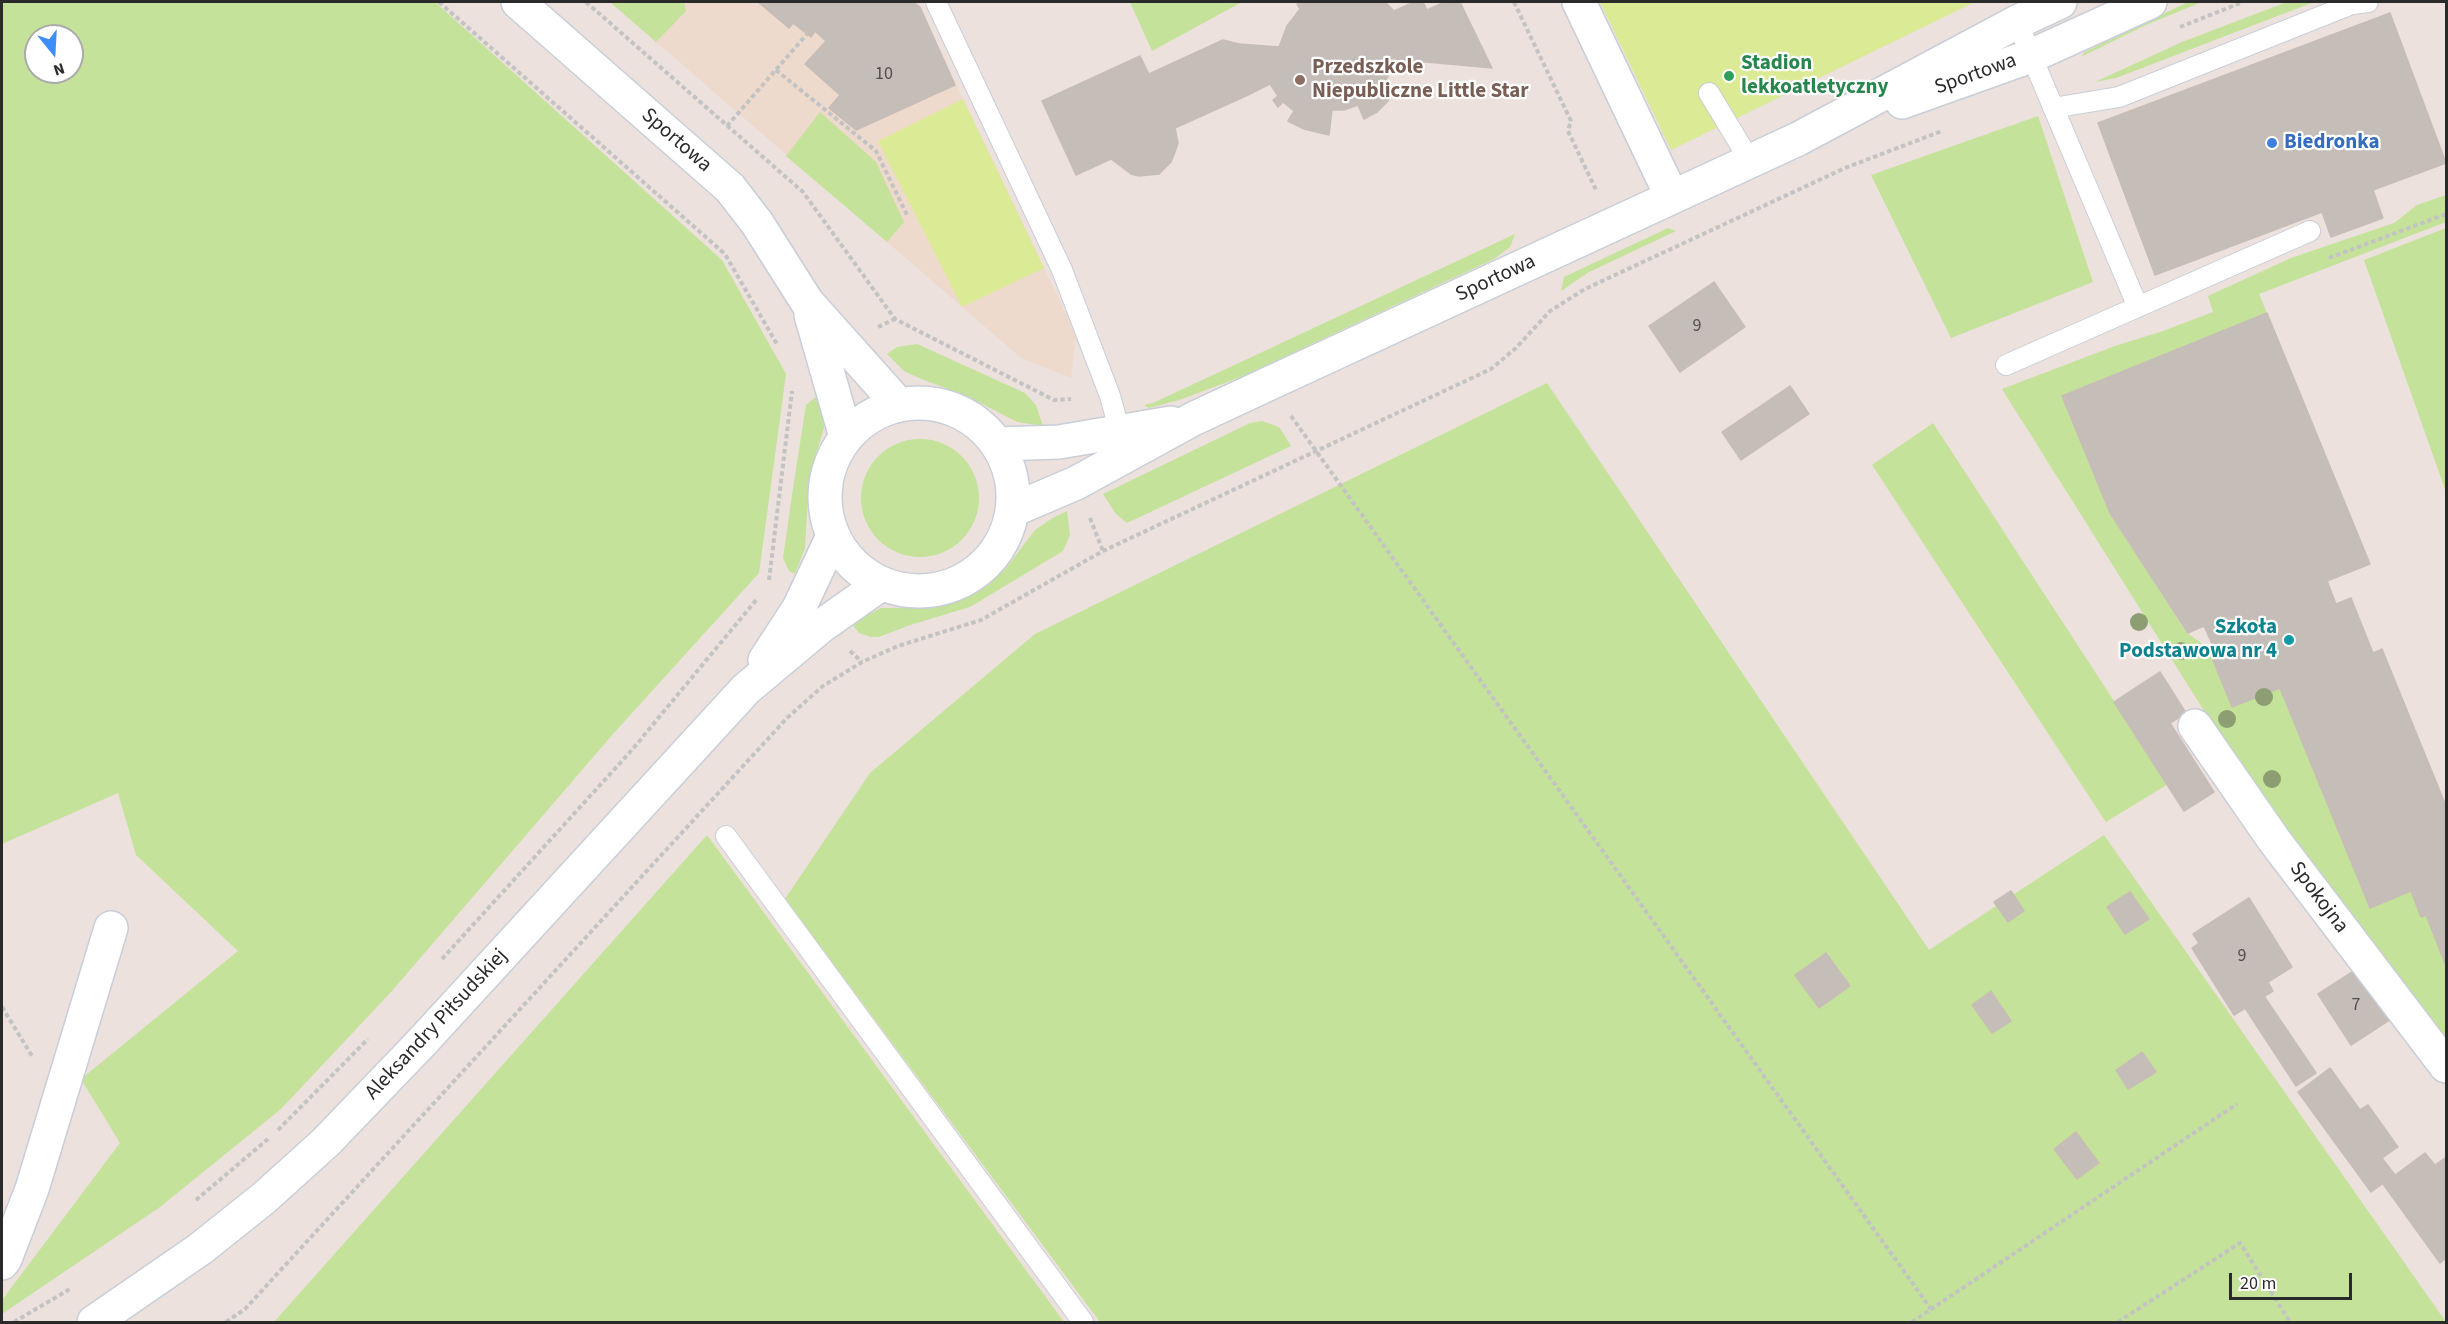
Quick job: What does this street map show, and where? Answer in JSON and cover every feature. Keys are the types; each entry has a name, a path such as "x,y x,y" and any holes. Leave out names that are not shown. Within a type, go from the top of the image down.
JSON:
{"street":[{"name":"Sportowa","path":"518,2 730,189 757,223 807,302 899,405"},
{"path":"1579,2 1672,196"},
{"name":"Sportowa","path":"1013,510 1076,483 1122,445 1193,419 1798,139 2017,22 2060,2"},
{"name":"Sportowa","path":"1798,139 2031,56 2150,2"},
{"name":"Sportowa","path":"807,302 824,354 846,437"},
{"path":"931,403 962,412 975,421 998,444 1008,464 1014,486 1013,510 1006,535 992,558 966,580 933,591 906,590 881,584 852,565 833,536 827,519 826,484 833,460 846,437 879,411 899,405 931,403"},
{"name":"Sportowa","path":"998,444 1059,442 1122,445"},
{"name":"Aleksandry Piłsudskiej","path":"746,690 799,608 833,536"},
{"name":"Aleksandry Piłsudskiej","path":"94,1323 200,1249 264,1198 326,1142 422,1042 746,690 820,627 881,584"},
{"name":"Spokojna","path":"2194,726 2274,840 2446,1066"},
{"path":"2,1263 6,1259 32,1189 111,928"}],"lane":[{"path":"936,2 1062,270 1110,396 1122,445"},
{"path":"2053,108 2119,97 2352,4 2368,2"},
{"path":"2017,22 2138,306"},
{"path":"1708,93 1750,161"},
{"path":"2006,365 2310,231"},
{"path":"726,836 1083,1323"}],"path":[{"path":"439,2 725,254 782,353"},
{"path":"586,2 803,192 895,319 1054,400 1110,396"},
{"path":"1514,2 1571,120 1568,131 1598,196"},
{"path":"2169,31 2242,2"},
{"path":"728,126 807,34"},
{"path":"776,70 876,151 908,214"},
{"path":"226,1323 245,1309 788,717 823,686 862,662 889,650 981,620 1103,550 1491,369 1516,348 1550,311 1585,289 1845,168 1950,128"},
{"path":"1268,384 1931,1309"},
{"path":"768,585 792,386"},
{"path":"439,963 631,751 760,594"},
{"path":"194,1202 276,1133 374,1033"},
{"path":"1912,1323 2237,1104"},
{"path":"2118,1323 2241,1243 2290,1323"},
{"path":"14,1323 72,1288"}],"shaded area":[{"path":"610,2 917,2 1076,335 1071,378 1021,358"}],"green space":[{"path":"2,2 435,2 722,260 786,374 759,573 613,734 391,992 281,1109 160,1207 2,1314 2,1300 120,1143 81,1079 238,951 136,855 118,793 2,844"},
{"path":"610,2 684,2 686,11 656,42"},
{"path":"1130,2 1242,2 1152,51"},
{"name":"Stadion lekkoatletyczny","path":"1600,2 1975,2 1671,150"},
{"path":"2188,2 2202,2 2146,25 2081,57 2085,52"},
{"path":"2287,2 2314,2 2116,78 2095,82 2182,42"},
{"path":"963,99 1044,268 962,307 878,141"},
{"path":"820,112 876,162 904,222 887,242 786,156"},
{"path":"2038,116 2093,282 1951,338 1871,175"},
{"path":"2446,195 2446,222 2259,294 2267,313 2062,396 2110,513 2187,633 2208,648 2232,707 2280,688 2370,907 2411,891 2421,917 2426,915 2446,966 2446,1052 2247,779 2002,389 2213,312 2208,296 2291,258 2394,223 2417,205"},
{"path":"1668,228 1676,231 1589,272 1561,291 1564,277"},
{"path":"2446,228 2446,492 2364,260"},
{"path":"1515,234 1510,247 1494,259 1241,377 1179,400 1149,408 1144,405 1153,403"},
{"path":"917,344 1025,393 1036,405 1043,426 1017,422 969,397 919,378 904,371 887,354 897,347"},
{"path":"1547,383 1929,950 2104,835 2446,1322 1100,1322 785,899 870,773 1035,634"},
{"path":"822,392 824,428 809,478 805,548 795,574 789,571 783,558 794,482 806,405"},
{"path":"1262,421 1279,427 1291,446 1127,523 1116,514 1103,494 1250,423"},
{"path":"1933,423 2168,784 2106,822 1872,465"},
{"path":"920,439 942,444 962,456 974,476 979,498 974,520 962,540 942,552 920,557 898,552 878,540 866,520 861,498 866,476 878,456 898,444"},
{"path":"1067,511 1070,535 1063,551 970,607 879,637 859,633 851,623 881,608 932,608 974,594 988,585 1006,568 1035,530"},
{"path":"707,835 1064,1322 274,1322"}],"building":[{"path":"758,2 913,2 920,7 955,85 856,130 829,108 840,95 805,64 826,41 815,31 811,37 793,23 789,28"},
{"path":"1301,2 1385,2 1394,11 1414,2 1423,2 1427,10 1445,2 1460,2 1492,68 1394,59 1386,81 1377,91 1389,100 1377,112 1364,119 1358,105 1344,110 1332,110 1329,135 1304,129 1288,121 1294,111 1283,102 1278,107 1273,100 1278,96 1270,84 1248,95 1241,75 1254,72 1254,63 1240,64 1239,44 1279,47 1287,26 1300,9 1297,4"},
{"name":"Biedronka","path":"2390,13 2446,163 2373,190 2383,218 2331,237 2322,212 2155,275 2098,123"},
{"path":"1223,40 1239,44 1240,64 1254,63 1254,72 1241,75 1248,95 1175,128 1178,143 1175,152 1171,162 1159,174 1139,176 1131,174 1111,159 1076,175 1042,101 1140,56 1149,74"},
{"path":"1714,282 1745,327 1680,372 1649,326"},
{"name":"Szkoła Podstawowa nr 4","path":"2267,313 2370,564 2327,581 2336,604 2351,598 2373,653 2382,649 2446,806 2446,966 2426,915 2421,917 2411,891 2370,908 2280,688 2232,707 2208,648 2213,646 2204,626 2188,633 2110,513 2062,396"},
{"path":"1790,386 1809,414 1741,460 1722,432"},
{"path":"2160,672 2186,713 2170,723 2214,792 2184,811 2114,702"},
{"path":"2011,891 2024,911 2008,922 1994,902"},
{"path":"2130,892 2149,919 2125,934 2107,907"},
{"path":"2249,898 2292,967 2268,982 2273,991 2234,1015 2192,948 2199,943 2193,934"},
{"path":"1826,953 1850,986 1819,1008 1795,975"},
{"path":"2360,967 2394,1017 2351,1045 2318,994"},
{"path":"1991,991 2011,1021 1992,1033 1972,1005"},
{"path":"2264,996 2316,1073 2296,1086 2245,1008"},
{"path":"2142,1052 2156,1072 2128,1089 2116,1070"},
{"path":"2330,1068 2360,1110 2368,1105 2398,1147 2382,1158 2395,1175 2371,1192 2298,1092"},
{"path":"2076,1132 2099,1163 2077,1179 2054,1149"},
{"path":"2425,1153 2435,1165 2445,1158 2446,1160 2446,1258 2440,1263 2383,1184"}],"place":[{"name":"Stadion lekkoatletyczny","path":"1729,76"},
{"name":"Przedszkole Niepubliczne Little Star","path":"1300,80"},
{"name":"Biedronka","path":"2272,143"},
{"name":"Szkoła Podstawowa nr 4","path":"2289,640"}]}
